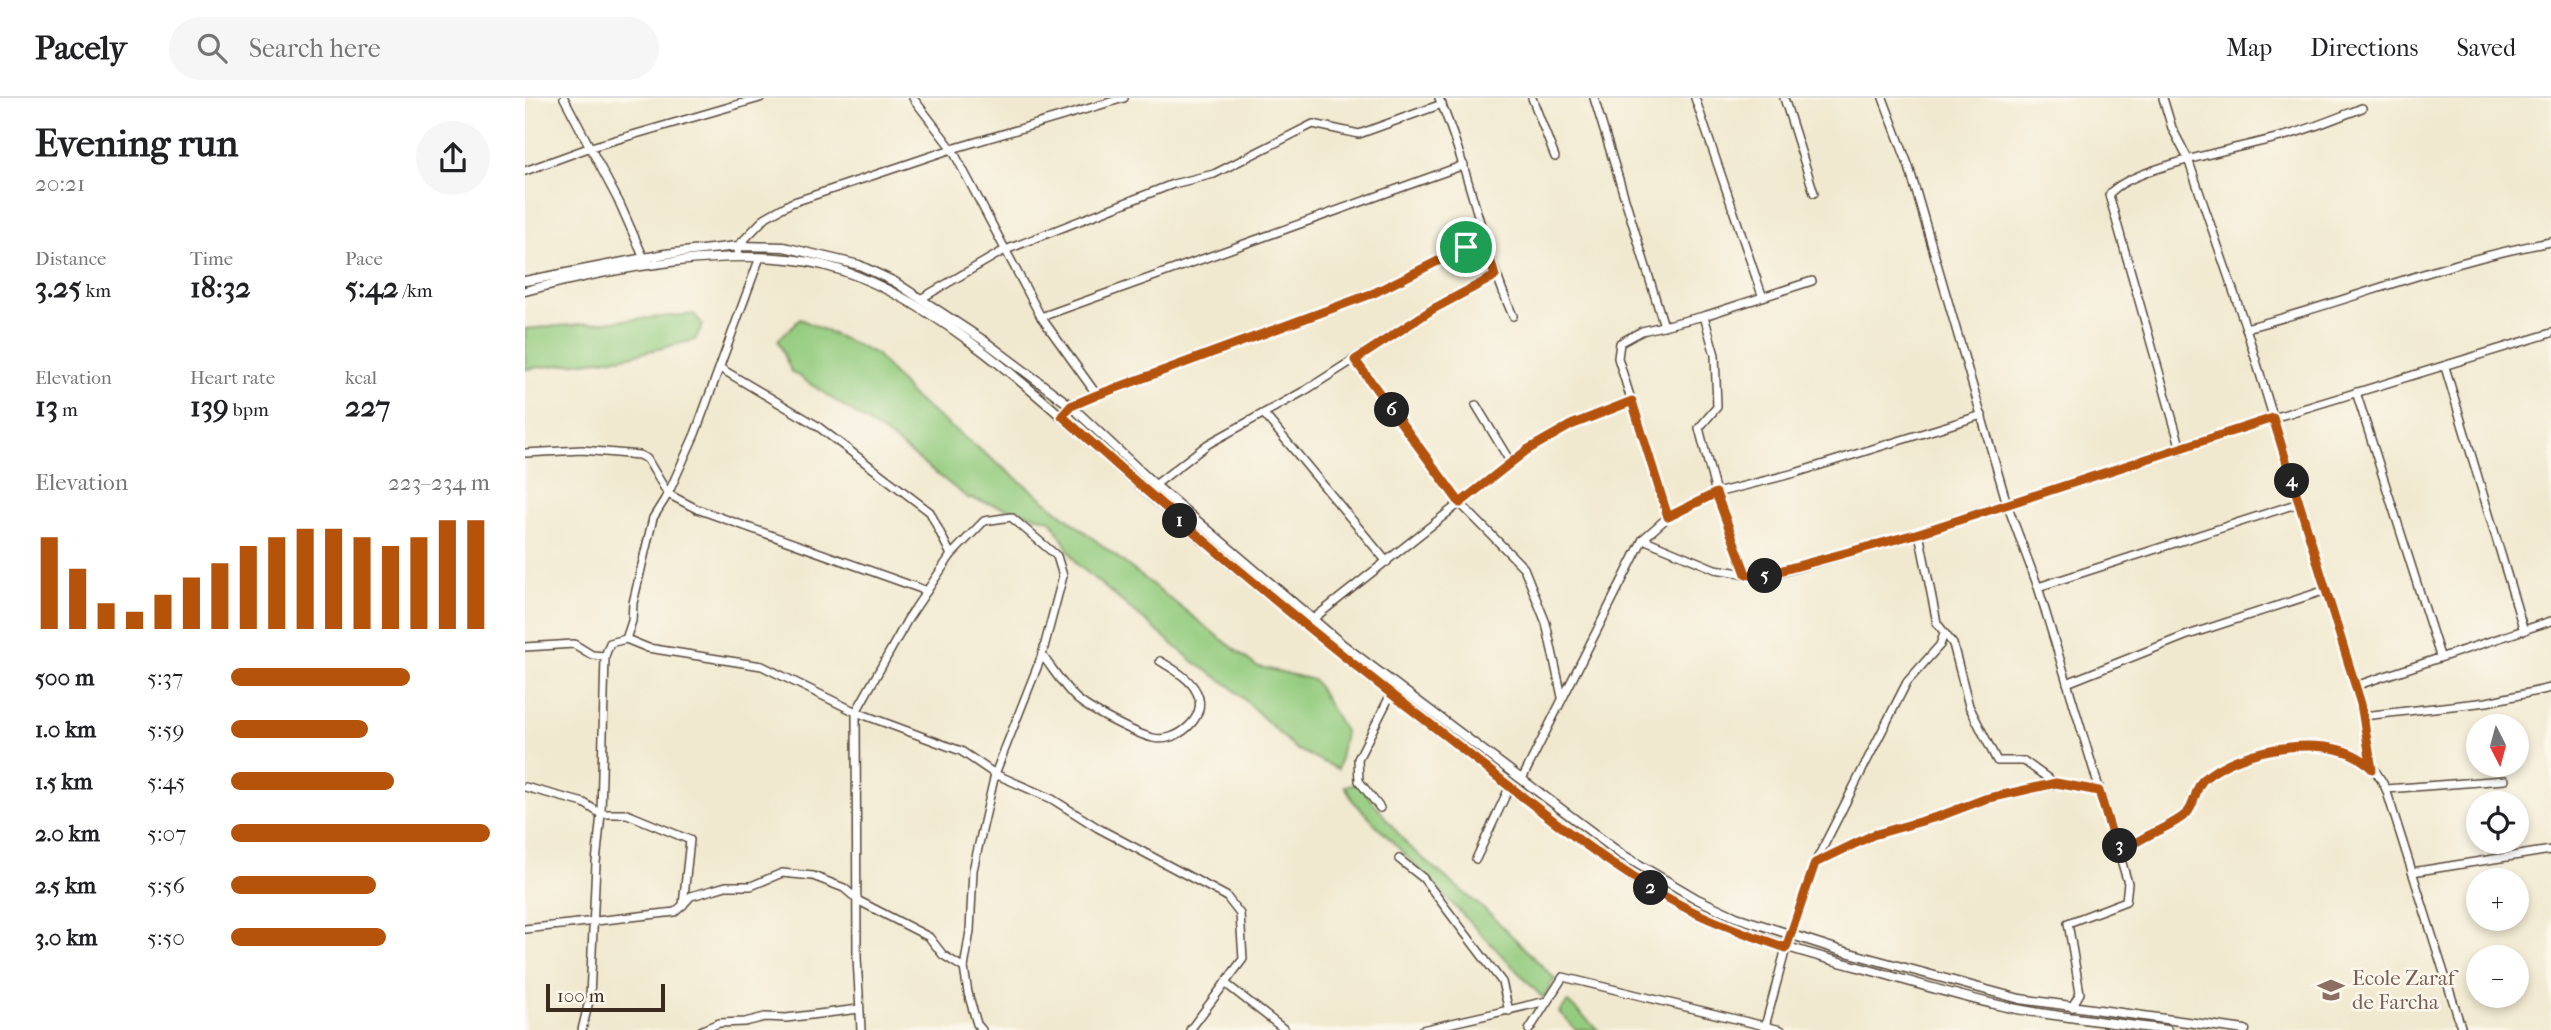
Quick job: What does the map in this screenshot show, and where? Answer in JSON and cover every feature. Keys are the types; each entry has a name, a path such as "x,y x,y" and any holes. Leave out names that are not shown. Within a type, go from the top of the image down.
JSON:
{"street":[{"path":"564,98 591,147 645,258 647,268"},
{"path":"525,171 591,147 760,98"},
{"path":"913,98 952,149 1003,251 1041,317 1097,395"},
{"path":"738,256 738,246 766,217 792,203 952,149 1124,98"},
{"path":"1532,98 1555,157"},
{"path":"1594,98 1664,326"},
{"path":"1695,98 1762,295"},
{"path":"1784,98 1814,193"},
{"path":"1883,98 1909,167 2007,504 2038,587 2128,883 2126,901 2068,923 2080,993 2072,1007"},
{"path":"2163,98 2172,128 2188,159 2246,328 2355,685 2372,769"},
{"path":"922,298 1003,251 1173,184 1214,174 1313,124 1359,134 1441,101 1464,166 1495,276 1513,316"},
{"path":"2181,449 2109,195 2120,184 2188,159 2291,134 2362,108"},
{"path":"1041,317 1464,166"},
{"path":"1062,416 1071,406 1097,395 1374,293 1466,247 1482,230"},
{"path":"2246,328 2308,312 2497,252 2551,242"},
{"path":"525,281 645,258 738,246 784,247 833,257 895,282 922,298 1071,406 1155,485 1313,619 1621,854 1662,880 1736,917 1839,950 2021,999 2245,1030"},
{"path":"525,291 647,268 738,256 828,266 890,291 978,349 1062,416 1238,571 1391,694 1510,786 1656,891 1727,927 1786,948 2017,1009 2124,1027 2167,1030"},
{"path":"626,639 653,518 668,494 720,368 760,257"},
{"path":"1155,485 1208,444 1355,360 1433,309 1495,276"},
{"path":"1668,517 1618,347 1629,335 1704,316 1812,281"},
{"path":"1704,316 1715,355 1717,407 1699,428 1716,493 1746,574"},
{"path":"1643,539 1715,569 1772,575 1919,533 2273,418 2551,333"},
{"path":"1355,360 1460,503 1524,568 1546,623 1563,698"},
{"path":"2445,367 2523,631"},
{"path":"720,368 816,425 930,512 951,555"},
{"path":"2356,392 2440,656"},
{"path":"1313,619 1511,463 1571,425 1632,401"},
{"path":"1476,405 1511,463"},
{"path":"1264,414 1387,562"},
{"path":"1522,779 1643,539 1668,517 1716,493 1795,473 1982,415"},
{"path":"525,453 582,450 639,455 647,459 668,494 729,523 927,591"},
{"path":"2038,587 2299,503"},
{"path":"861,1030 856,712 878,670 951,555 984,521 1011,517 1057,556 1063,576 1042,655 995,774 972,870 970,931 964,968 977,1024 982,1030"},
{"path":"1919,533 1937,623 1952,644 1969,706 1997,761 2024,761 2056,783"},
{"path":"2067,683 2185,636 2326,590"},
{"path":"2355,685 2551,621"},
{"path":"1765,1028 1786,948 1815,863 1907,682 1940,645 1944,634"},
{"path":"582,1030 590,997 601,814 605,656 610,643 626,639 657,650 762,666 856,712 961,751 995,774 1052,799 1098,828 1226,896 1240,914 1243,958 1190,1030"},
{"path":"525,647 574,644 592,655 605,656"},
{"path":"1042,655 1080,701 1154,738 1180,733 1197,717 1199,709 1197,691 1178,671 1160,661"},
{"path":"2363,716 2487,702 2551,688"},
{"path":"1380,808 1359,781 1358,759 1391,694"},
{"path":"2115,844 2127,849 2141,836 2188,812 2201,781 2248,756 2296,745 2340,750 2367,763 2386,789 2462,1030"},
{"path":"2386,789 2505,780"},
{"path":"1815,863 1873,835 1911,822 1940,816 1985,799 2056,783 2099,791"},
{"path":"1476,859 1510,786"},
{"path":"525,787 584,803 601,814 627,814 690,840 683,905"},
{"path":"2412,872 2551,850"},
{"path":"1399,859 1423,878 1502,982 1509,1011"},
{"path":"525,929 675,912 691,896 726,886 751,886 782,873 813,876 844,888 859,901 929,937 943,955 964,968"},
{"path":"1529,1030 1563,977 1781,1030"},
{"path":"1225,984 1285,1030"},
{"path":"1422,1030 1452,1027 1548,1001"},
{"path":"702,1030 719,1023 859,1009"}],"green space":[{"path":"694,314 703,325 695,340 625,357 525,369 525,329"},
{"path":"800,319 876,354 914,398 1256,666 1314,680 1345,732 1338,769 1296,749 1230,686 1194,662 1077,564 1051,520 968,498 887,435 791,371 778,340"},
{"path":"1359,784 1409,847 1492,916 1555,979 1543,998 1353,801 1345,786"},
{"path":"1568,1002 1598,1030 1576,1030 1559,1012"}],"place":[{"name":"Ecole Zaraf de Farcha","path":"2331,990"}],"route":[{"path":"1482,230 1495,276 1433,309 1355,360 1460,503 1527,450 1571,425 1632,401 1668,517 1716,493 1746,574 1757,577 1919,533 2273,418 2361,704 2372,769 2367,763 2340,750 2296,745 2240,759 2201,781 2188,812 2172,823 2141,836 2127,849 2115,844 2099,791 2056,783 1985,799 1940,816 1911,822 1873,835 1815,863 1786,948 1727,927 1656,891 1571,832 1338,653 1150,495 1062,416 1071,406 1097,395 1374,293 1466,247 1482,230"}]}
